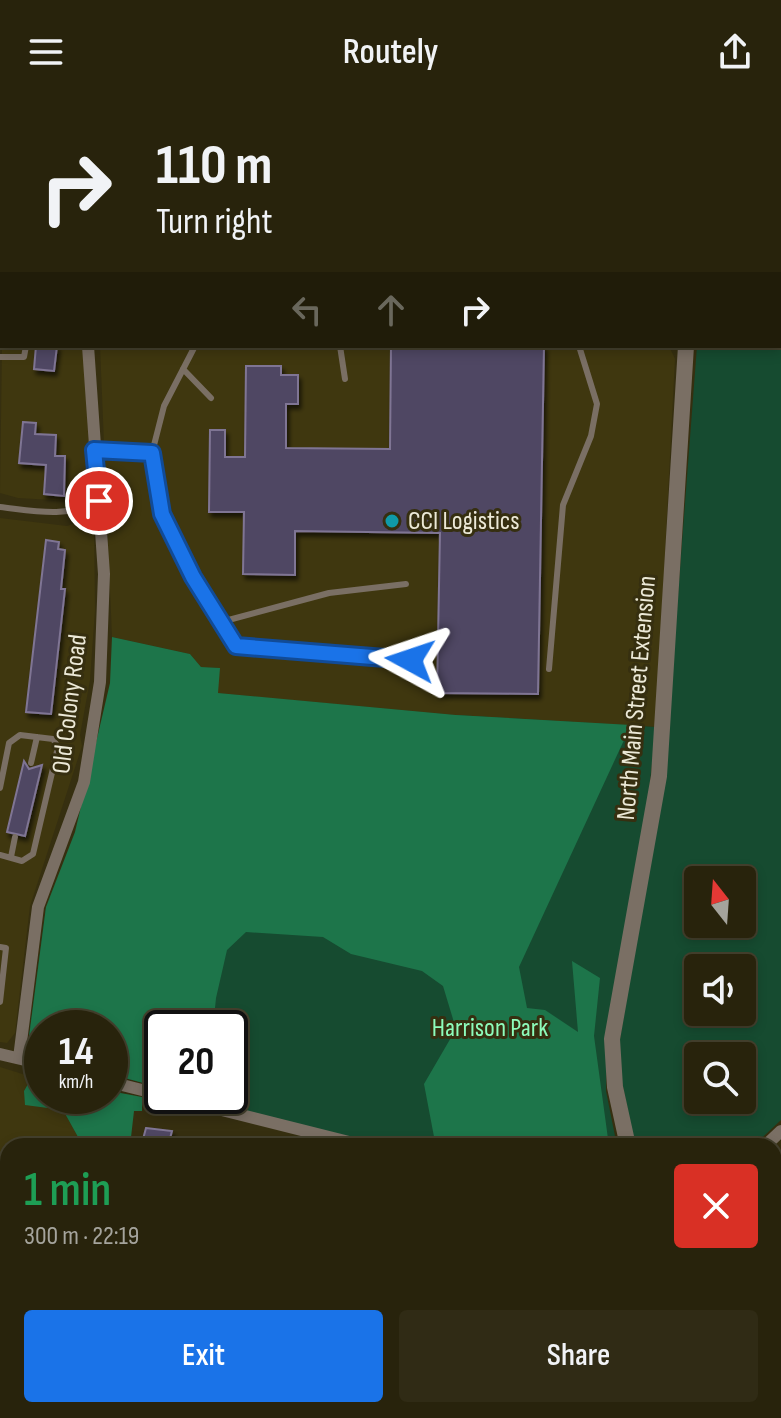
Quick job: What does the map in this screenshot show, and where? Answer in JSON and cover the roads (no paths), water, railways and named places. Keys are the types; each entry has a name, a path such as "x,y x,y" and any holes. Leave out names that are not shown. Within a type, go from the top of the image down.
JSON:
{"street":[{"name":"Old Colony Road","path":"19,1058 38,907 84,782 100,682 104,574 88,348"},
{"name":"North Main Street Extension","path":"626,1138 615,1087 612,1039 659,776 686,348"},
{"path":"0,1054 24,1059"},
{"path":"236,1114 333,1138"}],"lane":[{"path":"0,357 24,357 26,348"},
{"path":"194,348 164,406 152,453 162,514 193,577 236,646 410,660"},
{"path":"340,348 345,379"},
{"path":"549,669 563,505 591,436 597,404 580,348"},
{"path":"183,369 211,398"},
{"path":"94,450 152,453"},
{"path":"0,507 47,513 71,512 99,501"},
{"path":"221,622 329,593 406,584"},
{"path":"0,788 9,743 20,735 53,739 58,747 33,854 22,861 0,855"},
{"path":"31,763 37,737"},
{"path":"11,857 15,837"},
{"path":"0,947 6,948 0,1002"}],"place":[{"name":"CCI Logistics","path":"392,521"}],"park label":[{"name":"Harrison Park","path":"490,1028"}]}
